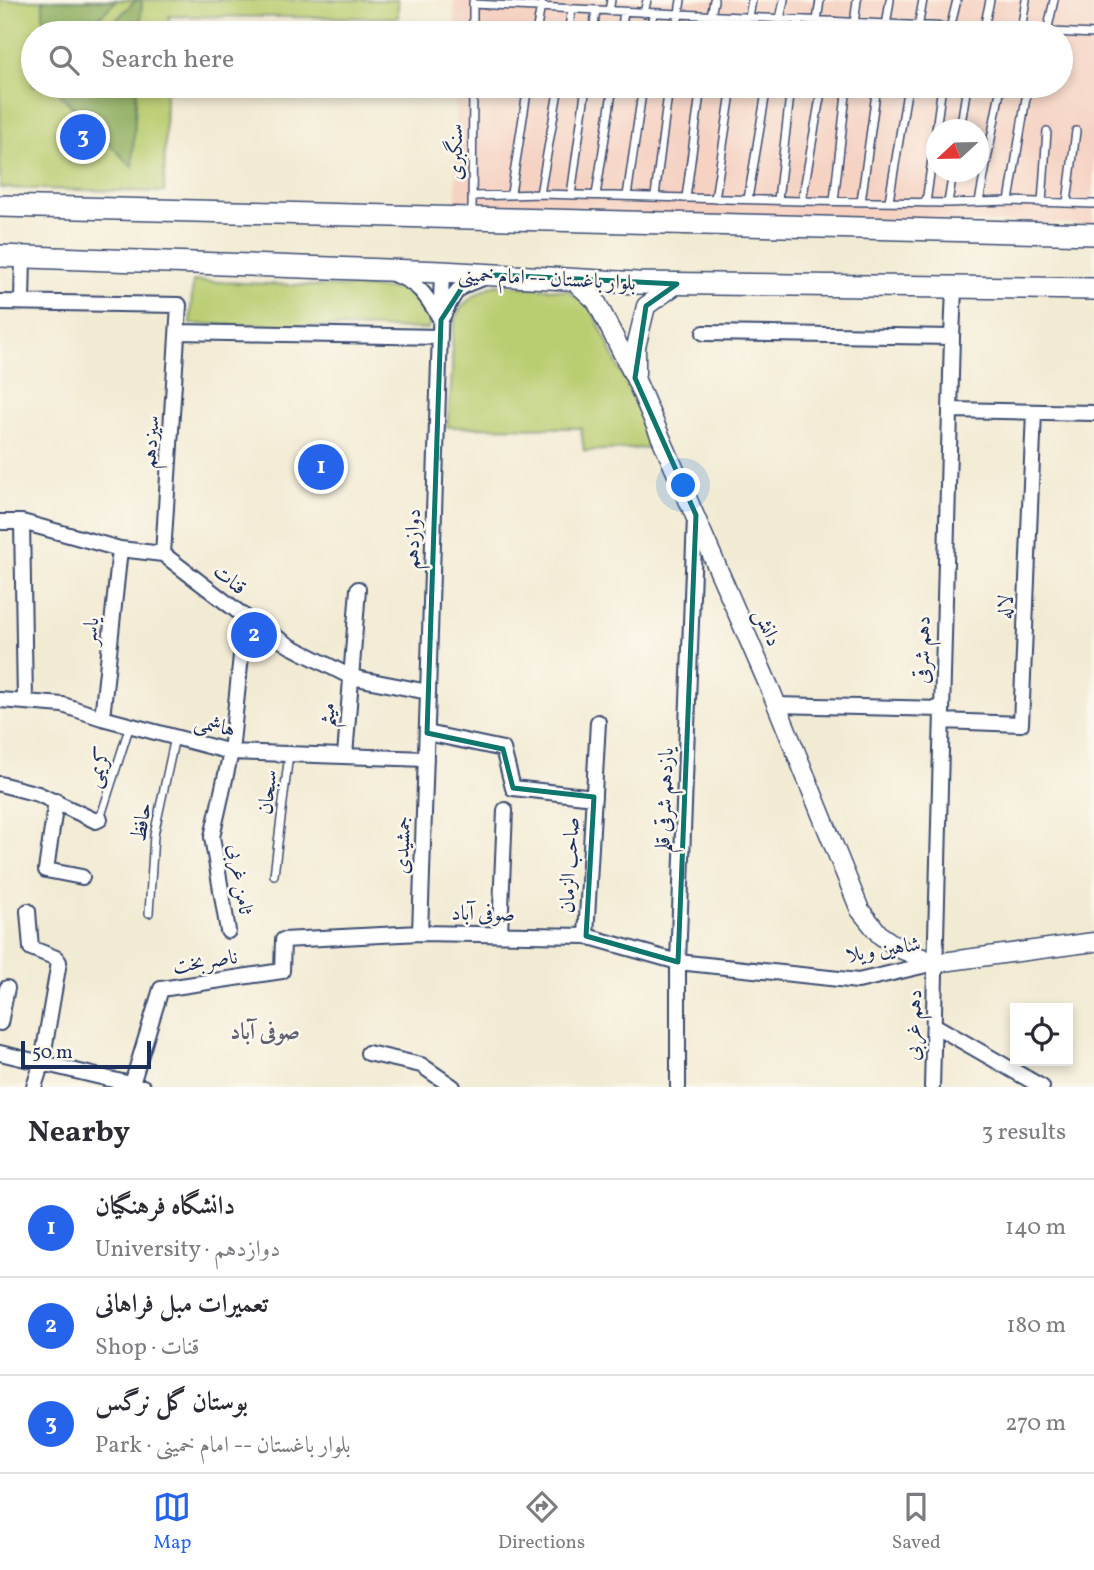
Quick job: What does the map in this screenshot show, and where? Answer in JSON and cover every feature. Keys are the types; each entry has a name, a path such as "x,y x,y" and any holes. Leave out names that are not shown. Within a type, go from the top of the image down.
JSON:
{"main road":[{"path":"0,206 1094,234"},
{"name":"بلوار باغستان -- امام خمینی","path":"0,256 442,272 677,284 1094,289"},
{"path":"1072,289 1094,299"}],"street":[{"path":"0,302 22,302 23,257"},
{"path":"381,270 410,279 423,290 441,320"},
{"name":"دوازدهم","path":"426,759 442,272"},
{"path":"441,320 454,292 465,283 496,275"},
{"path":"572,279 596,301 635,378"},
{"name":"دانش","path":"677,284 646,306 636,347 635,378 776,705 860,910 880,935 901,949 936,963"},
{"name":"دهم شرقی","path":"936,963 954,289"},
{"name":"سیزدهم","path":"22,302 179,305 163,554"},
{"path":"179,332 440,337"},
{"path":"704,332 951,337"},
{"path":"950,410 1094,413"},
{"name":"لاله","path":"942,715 1021,724 1034,412"},
{"name":"یازدهم شرقی قلم","path":"678,1087 678,962 695,515"},
{"path":"0,522 23,522 120,549 163,554"},
{"path":"23,522 25,701"},
{"name":"یاسر","path":"102,718 120,549"},
{"name":"قنات","path":"163,554 245,617 290,646 351,677 428,692"},
{"name":"میثم","path":"345,756 358,589"},
{"name":"ثامن غربی","path":"228,931 212,837 231,752 245,617"},
{"name":"هاشمی","path":"0,699 63,705 231,752 426,759"},
{"path":"776,705 942,715"},
{"name":"صاحب الزمان","path":"586,936 598,722"},
{"name":"صاحب الزمان","path":"427,733 503,749 513,788 594,797"},
{"name":"جمشیدی","path":"420,933 426,759"},
{"path":"0,784 56,801 96,821 100,819"},
{"path":"56,801 46,870 82,877"},
{"path":"500,933 505,810"},
{"path":"28,911 31,948 56,958 59,962 42,1062 34,1087"},
{"name":"صوفی آباد","path":"283,940 420,933 586,936 678,962"},
{"name":"ناصربخت","path":"138,1086 161,989 282,971 283,940"},
{"name":"شاهین ویلا","path":"678,962 858,981 936,963 1094,942"},
{"name":"دهم غربی","path":"932,1087 936,963"},
{"path":"0,1023 7,988"},
{"path":"934,1024 1042,1087"},
{"path":"0,1053 42,1062 93,1081 138,1086"},
{"path":"368,1053 421,1065 453,1087"}],"lane":[{"path":"572,21 582,0"},
{"path":"609,12 611,0"},
{"path":"647,0 649,21"},
{"path":"677,21 681,0"},
{"path":"710,21 714,0"},
{"path":"744,21 752,0"},
{"path":"779,19 785,0"},
{"path":"473,21 473,2 541,4 609,12 817,21 820,0"},
{"path":"854,21 857,0"},
{"path":"887,21 890,0"},
{"path":"919,21 923,0"},
{"path":"952,21 957,0"},
{"path":"982,21 990,0"},
{"path":"1022,21 1026,0"},
{"path":"1050,21 1054,0"},
{"path":"595,21 596,10"},
{"path":"623,21 624,12"},
{"path":"1073,33 1094,34"},
{"name":"سنگبری","path":"472,98 472,219"},
{"path":"511,193 526,98"},
{"path":"540,194 557,98"},
{"path":"571,195 584,98"},
{"path":"596,195 611,98"},
{"path":"626,196 641,98"},
{"path":"655,196 667,98"},
{"path":"686,198 699,98"},
{"path":"715,199 730,98"},
{"path":"748,199 765,98"},
{"path":"778,200 790,98"},
{"path":"802,201 820,98"},
{"path":"834,201 846,98"},
{"path":"860,202 875,98"},
{"path":"889,201 906,98"},
{"path":"926,203 940,98"},
{"path":"962,119 965,98"},
{"path":"979,202 999,98"},
{"path":"1009,201 1026,98"},
{"path":"1042,202 1047,131"},
{"path":"1067,204 1076,131"},
{"path":"948,203 951,182"},
{"path":"472,195 511,193 860,202 1094,203"},
{"name":"کریمی","path":"100,819 130,725"},
{"name":"حافظ","path":"149,914 154,835 175,737"},
{"name":"سبحان","path":"274,875 289,754"}],"highlighted area":[{"path":"496,275 677,284 646,306 635,378 696,515 678,962 586,936 594,797 513,788 503,749 427,733 441,320 465,283"}],"shaded area":[{"path":"454,0 1094,0 1094,224 456,212 455,98 1073,98 1073,21 455,21"}],"green space":[{"path":"0,0 398,0 398,18 169,16 169,21 21,21 21,98 166,98 164,192 0,188"},
{"path":"43,0 117,0 95,21 43,21"},
{"path":"136,0 142,0 141,21 115,21"},
{"path":"64,98 136,98 132,167"},
{"path":"193,281 423,290 431,318 428,329 190,324"},
{"path":"497,284 569,291 592,310 652,439 646,448 584,451 581,428 447,427 456,318 469,300"}],"place":[{"name":"بوستان گل نرگس","path":"83,137"},
{"name":"دانشگاه فرهنگیان","path":"321,467"},
{"name":"تعمیرات مبل فراهانی","path":"254,635"}],"district":[{"name":"صوفی آباد","path":"265,1031"}]}
